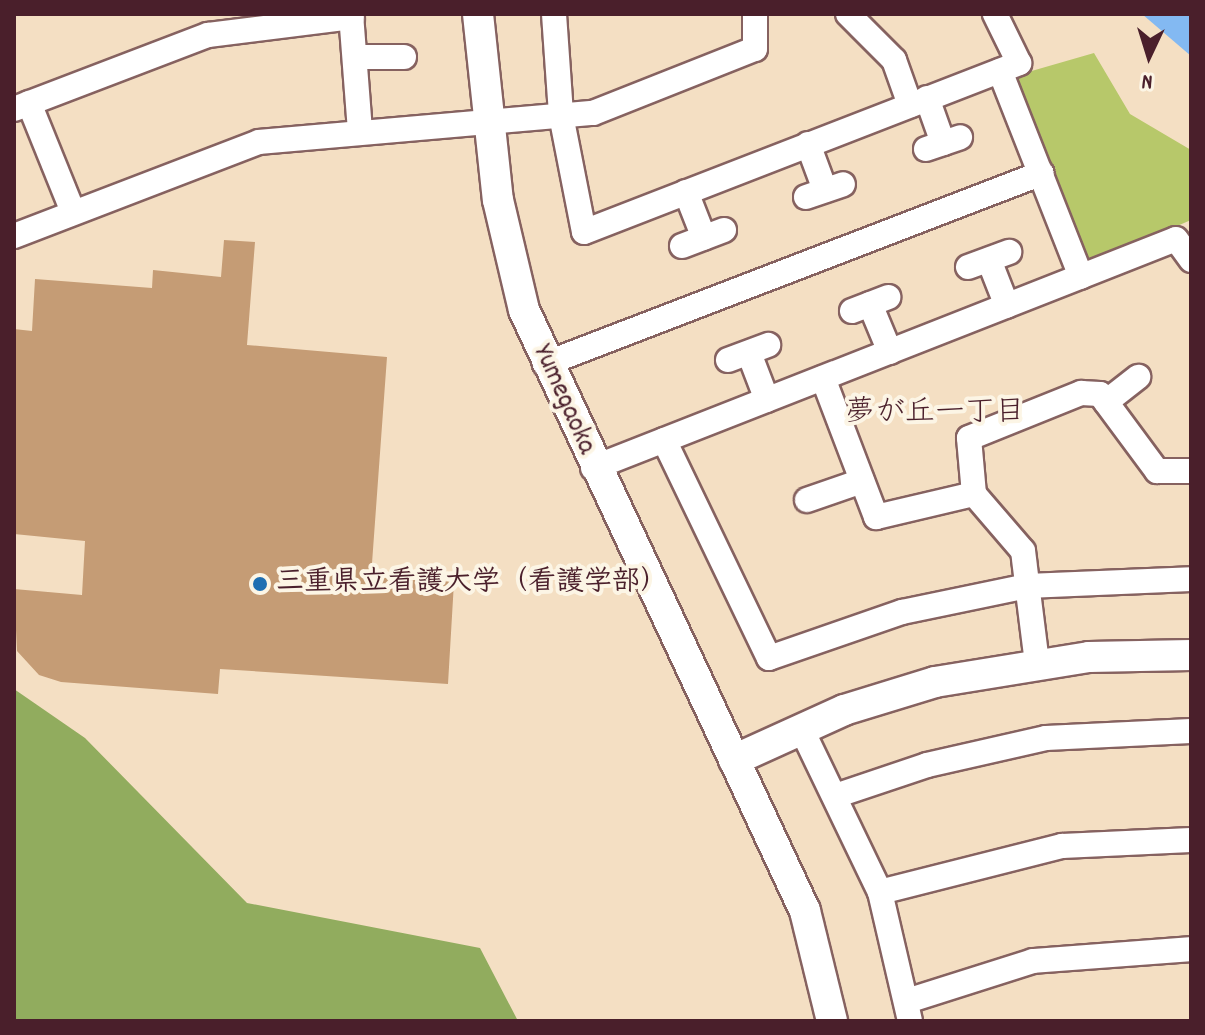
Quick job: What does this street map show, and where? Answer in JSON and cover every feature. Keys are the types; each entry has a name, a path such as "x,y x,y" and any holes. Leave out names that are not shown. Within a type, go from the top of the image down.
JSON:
{"street":[{"name":"Yumegaoka","path":"478,14 486,121 520,297 545,364 593,468 805,911 832,1021"},
{"path":"554,14 561,115 584,232 1019,63 995,14"},
{"path":"14,236 259,142 593,113 755,49 755,14"},
{"path":"848,14 894,60 943,143"},
{"path":"73,212 21,106 237,21 352,16 360,132"},
{"path":"355,57 404,55"},
{"path":"1000,71 1081,277"},
{"path":"808,144 825,191"},
{"path":"545,364 1042,173"},
{"path":"686,192 703,238"},
{"path":"593,468 1176,239 1191,260"},
{"path":"989,260 1007,306"},
{"path":"870,304 890,352"},
{"path":"748,353 767,400"},
{"path":"1106,402 1138,377"},
{"path":"823,378 876,517 974,494"},
{"path":"1037,663 1023,551 974,494 969,438 1081,393 1106,402 1157,471 1191,471"},
{"path":"664,440 769,658 902,612 1027,586 1191,579"},
{"path":"807,501 862,481"},
{"path":"734,760 801,728 935,682 1037,663 1191,655"},
{"path":"801,728 880,892 908,1011 1048,958 1191,949"},
{"path":"835,796 927,765 1046,738 1191,731"},
{"path":"880,892 1062,846 1191,840"}],"green space":[{"path":"1094,53 1130,114 1191,150 1191,220 1086,265 1011,77"},
{"path":"14,689 85,738 247,903 480,948 518,1021 14,1021"}],"water":[{"path":"1142,14 1191,14 1191,56"}],"building":[{"path":"224,240 255,242 247,345 387,357 371,577 454,582 448,684 220,669 218,694 61,682 39,675 17,651 14,589 82,595 85,541 14,534 14,329 32,331 35,279 152,288 153,270 221,277"}],"place":[{"name":"三重県立看護大学（看護学部）","path":"260,584"}],"district":[{"name":"夢が丘一丁目","path":"935,415"}]}
